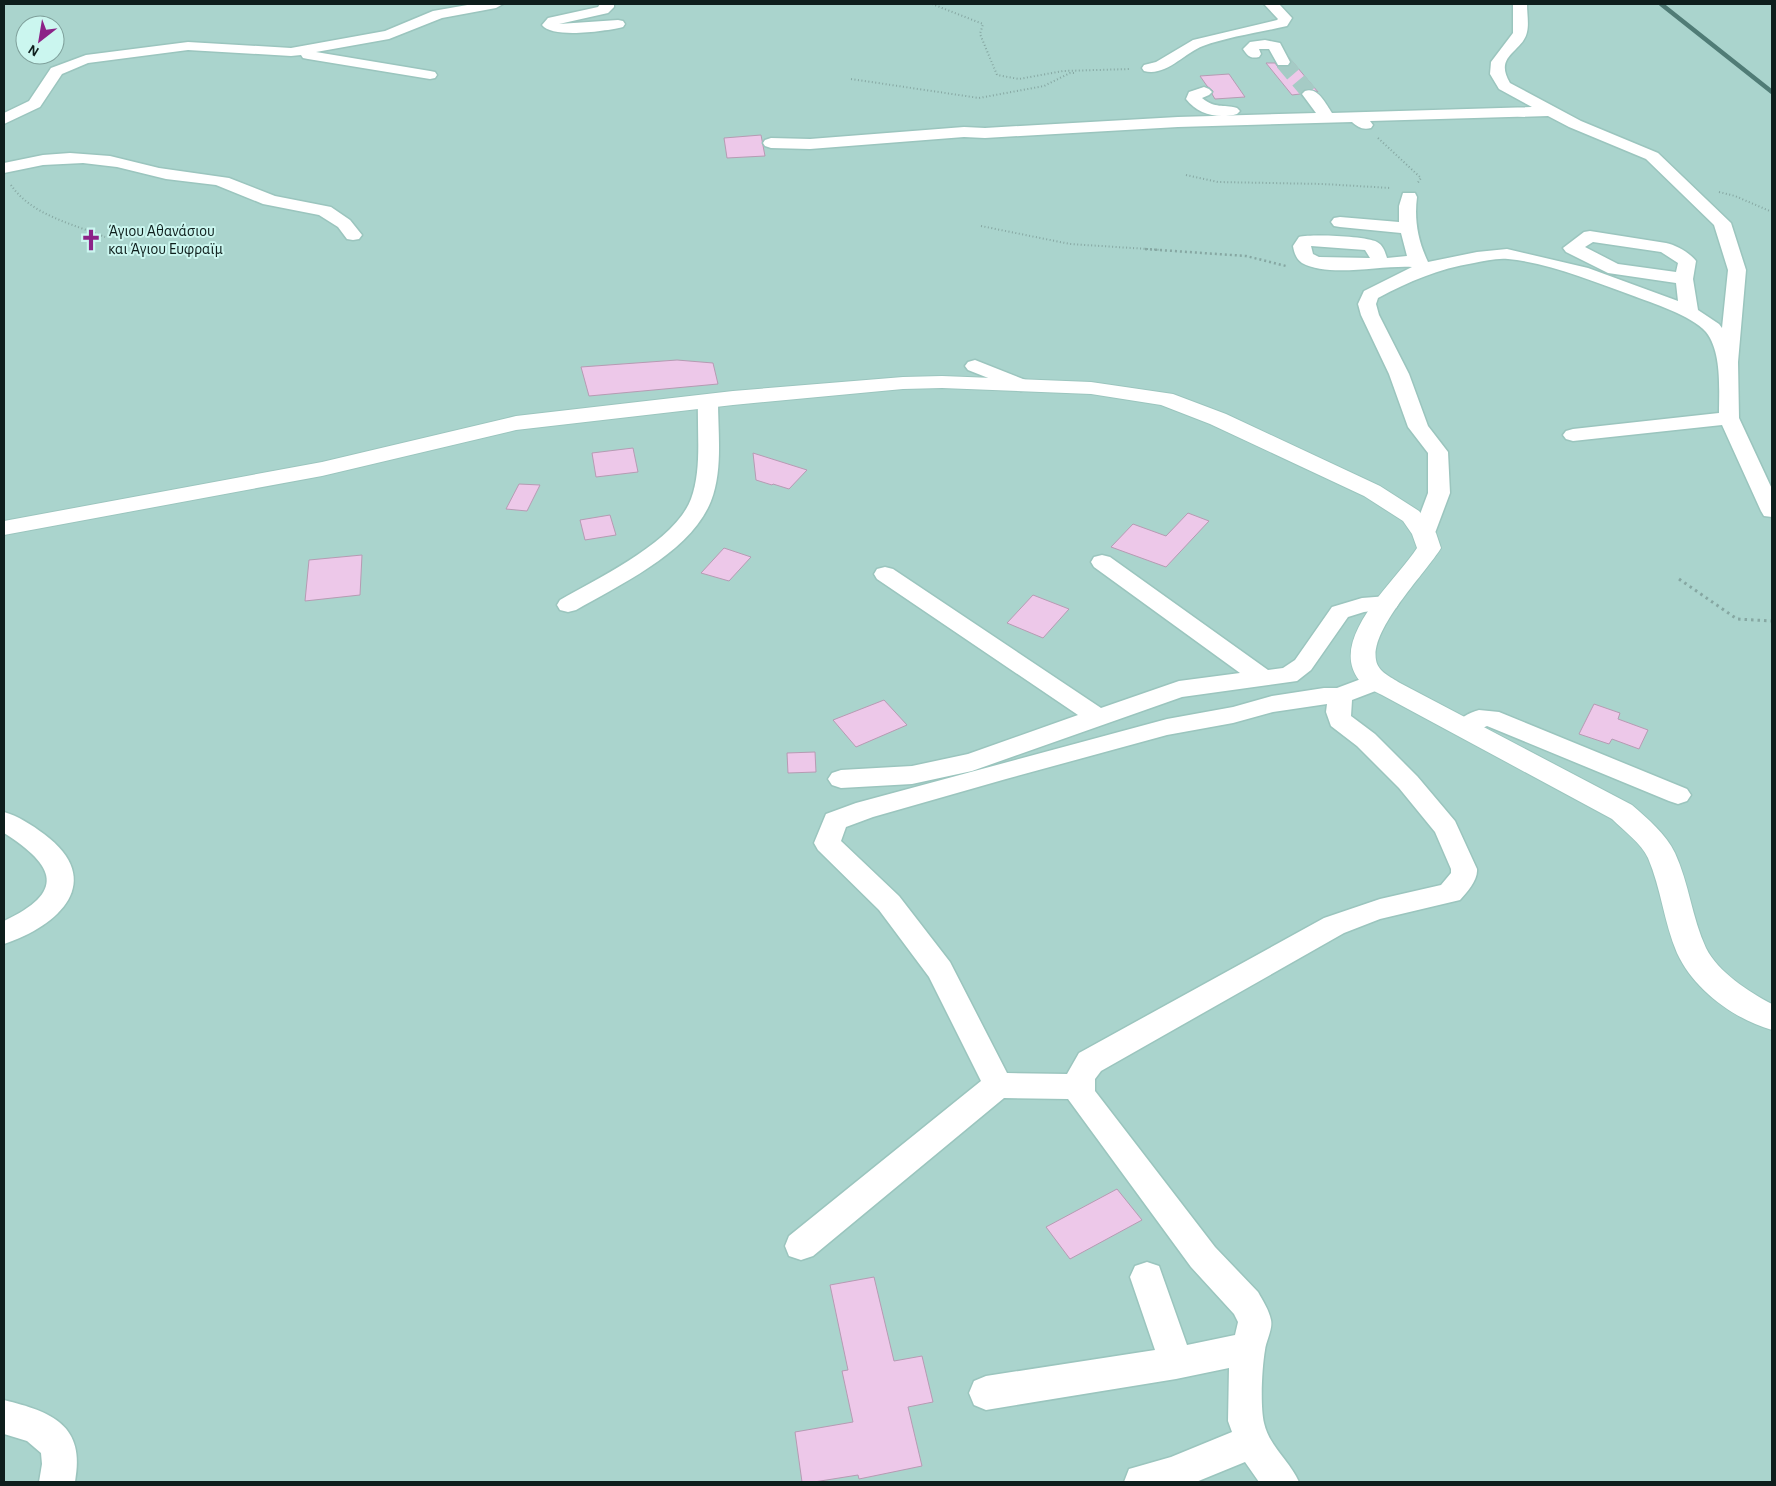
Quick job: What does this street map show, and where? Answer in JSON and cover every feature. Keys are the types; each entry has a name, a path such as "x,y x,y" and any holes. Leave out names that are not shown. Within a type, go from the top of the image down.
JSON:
{"main road":[{"path":"4,528 322,469 516,423 708,400 903,383 1090,388 1165,400 1218,418 1372,492 1411,516 1424,533 1429,548 1424,560 1388,603 1365,636 1362,655 1368,673 1377,680 1622,812 1645,833 1661,854 1692,952 1708,975 1731,994 1759,1012 1772,1017"}],"street":[{"path":"290,52 388,35 438,14 496,4"},
{"path":"607,4 607,7 603,10 553,21 549,25 564,29 618,24"},
{"path":"1149,68 1161,65 1198,43 1282,23 1285,18 1271,4"},
{"path":"1520,4 1520,33 1498,62 1497,74 1504,86 1549,111 1652,156 1722,223 1738,270 1728,362 1729,418 1772,511"},
{"path":"1254,54 1250,49 1255,45 1275,46 1283,62"},
{"path":"4,119 35,104 56,71 68,65 86,59 188,46 290,52 430,75"},
{"path":"1204,92 1194,95 1194,99 1210,111 1256,111 1286,118"},
{"path":"1310,94 1328,117"},
{"path":"771,144 810,144 964,132 985,133 1178,122 1328,117 1360,121 1549,111"},
{"path":"4,168 38,161 76,158 110,161 167,175 222,182 241,187 270,201 324,209 347,225 353,235"},
{"path":"1411,193 1407,207 1408,228 1420,265"},
{"path":"1340,222 1408,228"},
{"path":"1684,279 1614,269 1572,248 1590,236 1666,248 1687,261 1684,279 1689,311"},
{"path":"1380,263 1420,265 1507,254 1546,262 1603,279 1689,311 1712,328 1728,362"},
{"path":"1420,265 1370,294 1367,304 1370,315 1399,374 1418,427 1438,452 1439,493 1424,533"},
{"path":"975,366 1021,385"},
{"path":"568,604 646,560 665,545 691,519 701,502 706,482 708,400"},
{"path":"1573,435 1729,418"},
{"path":"1102,562 1263,678"},
{"path":"885,574 1098,717"},
{"path":"841,779 912,775 972,762 1179,689 1289,675 1303,665 1340,612 1362,606 1388,603"},
{"path":"998,1085 940,970 889,903 827,843 835,821 866,810 1006,770 1167,727 1272,704 1324,696 1340,696 1377,680"},
{"path":"1281,1482 1260,1454 1247,1428 1245,1411 1248,1348 1255,1322 1246,1303 1203,1257 1083,1098 1078,1087 1081,1076 1090,1062 1318,933 1346,919 1376,909 1444,895 1453,890 1462,879 1464,868 1446,828 1408,782 1366,740 1340,720 1338,712 1340,696"},
{"path":"1465,728 1479,718 1490,718 1678,795"},
{"path":"4,821 34,840 54,860 62,881 60,892 50,906 37,917 4,933"},
{"path":"801,1246 998,1085 1078,1087"},
{"path":"1147,1277 1176,1363"},
{"path":"986,1394 1176,1363 1248,1348"},
{"path":"4,1417 34,1424 54,1440 60,1458 57,1482"},
{"path":"1142,1482 1172,1475 1253,1441"}],"path":[{"path":"932,4 983,24 980,34 997,75 1010,79 1053,72 1149,68"},
{"path":"851,79 979,98 1044,86 1056,82 1070,73 1088,71"},
{"path":"1186,175 1218,182 1323,184 1411,193 1421,178 1360,121"},
{"path":"4,180 12,185 19,197 41,211 105,237"},
{"path":"1682,184 1735,196 1772,212"},
{"path":"981,226 1070,244 1246,256 1288,267"},
{"path":"1679,579 1737,619 1772,621"}],"green space":[{"path":"4,4 1772,4 1772,1482 4,1482"}],"building":[{"path":"1292,61 1318,92 1309,89 1304,90 1300,94 1292,95 1266,63 1275,63 1278,67 1288,67"},
{"path":"1229,74 1245,97 1215,99 1212,94 1213,91 1200,76"},
{"path":"761,135 765,156 727,158 724,138"},
{"path":"677,360 713,363 718,384 589,396 581,367"},
{"path":"633,448 638,472 596,477 592,453"},
{"path":"753,453 807,470 789,489 756,480"},
{"path":"519,484 540,485 527,511 506,509"},
{"path":"1188,513 1209,521 1166,567 1111,547 1133,524 1166,536"},
{"path":"610,515 616,535 585,540 580,520"},
{"path":"724,548 751,557 729,581 701,573"},
{"path":"362,555 360,595 305,601 309,560"},
{"path":"1033,595 1069,609 1043,638 1007,623"},
{"path":"884,700 907,725 856,747 833,720"},
{"path":"1594,704 1620,713 1618,719 1648,730 1639,749 1612,739 1609,744 1579,734"},
{"path":"815,752 816,772 788,773 787,753"},
{"path":"1117,1189 1142,1220 1070,1259 1046,1227"},
{"path":"874,1277 894,1361 922,1356 933,1402 908,1407 922,1466 859,1479 858,1475 802,1482 795,1432 853,1422 842,1371 848,1370 830,1285"}],"waterway":[{"path":"1661,4 1772,92"}],"tunnel":[{"path":"1283,62 1310,94"}],"place":[{"name":"Άγιου Αθανάσιου και Άγιου Ευφραϊμ","path":"91,240"}]}
